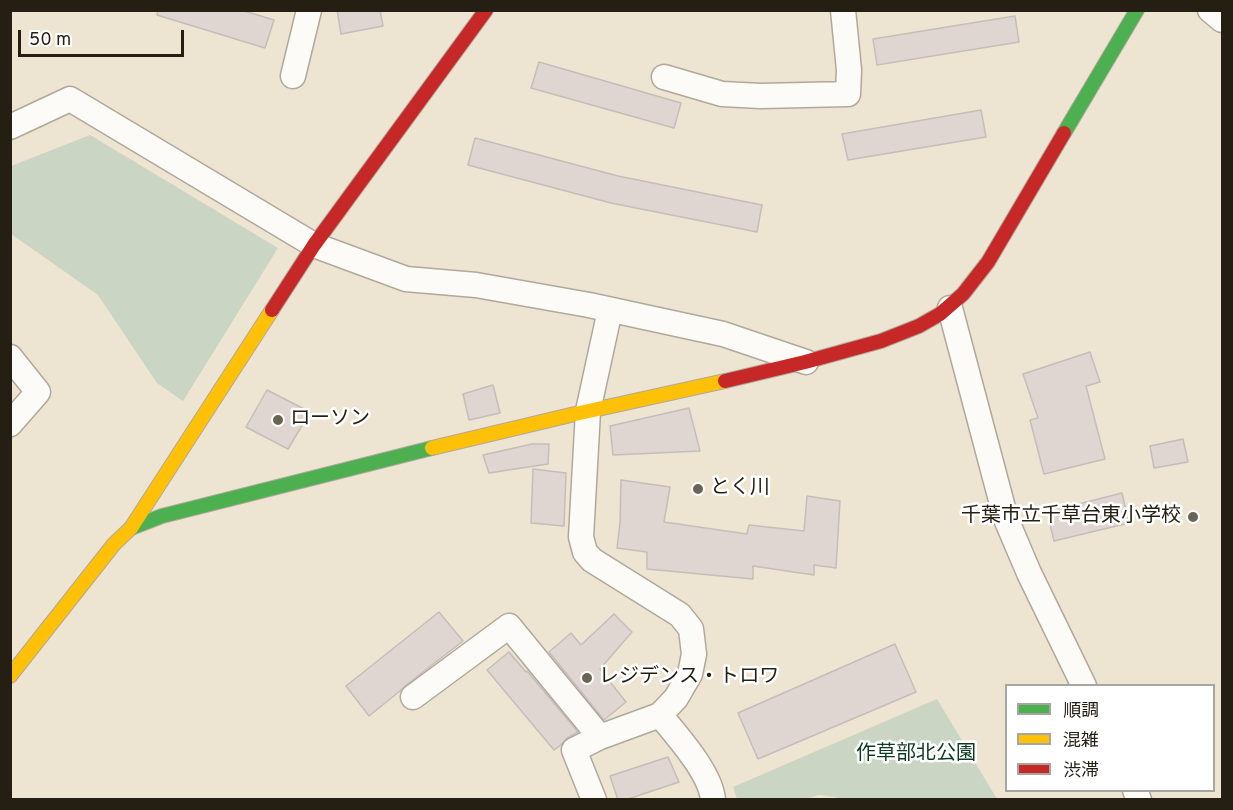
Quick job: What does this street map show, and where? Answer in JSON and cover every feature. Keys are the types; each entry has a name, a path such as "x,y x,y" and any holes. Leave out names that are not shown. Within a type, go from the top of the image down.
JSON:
{"street":[{"path":"293,76 309,10"},
{"path":"10,676 114,544 131,528 314,245 486,10"},
{"path":"664,77 722,94 761,96 848,94 849,70 843,10"},
{"path":"131,528 162,516 588,411 806,362 876,343 931,321 950,308 968,290 988,262 1137,10"},
{"path":"1210,10 1222,20"},
{"path":"10,127 70,99 314,245 406,279 476,285 610,310 723,334 806,362"},
{"path":"950,308 1006,519 1029,573 1083,684"},
{"path":"594,800 574,750 600,737 660,715 676,698 690,675 694,654 691,629 680,615 592,560 585,552 581,537 588,411 610,310"},
{"path":"10,357 38,392 10,424"},
{"path":"413,697 509,626 600,737"},
{"path":"660,715 710,782 713,800"}],"green space":[{"path":"90,135 278,248 183,401 157,383 98,295 11,234 11,166"},
{"name":"作草部北公園","path":"937,699 997,799 842,800 819,795 807,799 737,799 733,787"}],"building":[{"path":"158,10 241,10 274,20 265,48 157,15"},
{"path":"337,10 380,10 383,26 341,34"},
{"path":"1015,16 1019,42 877,65 873,39"},
{"path":"539,62 681,103 674,128 531,88"},
{"path":"981,110 986,137 848,160 842,134"},
{"path":"475,138 618,176 762,205 757,232 611,203 468,165"},
{"path":"1090,352 1100,382 1086,386 1105,459 1044,474 1030,420 1038,418 1023,374"},
{"path":"493,385 500,413 469,420 463,394"},
{"name":"ローソン","path":"267,390 310,412 288,449 246,427"},
{"path":"689,408 700,451 613,455 610,426"},
{"path":"1183,439 1188,462 1154,468 1150,446"},
{"path":"532,444 549,444 548,464 489,473 483,455"},
{"path":"533,469 566,473 564,526 531,523"},
{"path":"621,480 670,487 664,522 747,534 749,525 804,531 807,496 840,501 836,568 814,565 814,575 753,566 753,579 647,569 647,552 617,548"},
{"path":"1122,493 1129,523 1054,541 1047,512"},
{"path":"439,612 463,641 369,716 346,686"},
{"name":"レジデンス・トロワ","path":"614,614 632,632 600,669 626,702 604,720 549,652 571,633 581,645"},
{"path":"895,644 916,692 758,759 738,713"},
{"path":"509,652 578,732 554,750 487,670"},
{"path":"668,757 679,782 625,800 618,800 610,776"}],"traffic: fast":[{"path":"1064,133 1137,10"},
{"path":"131,528 162,516 432,448"}],"traffic: slow":[{"path":"10,676 114,544 131,528 272,310"},
{"path":"432,448 725,381"}],"traffic: jam":[{"path":"272,310 314,245 486,10"},
{"path":"725,381 881,341 919,326 940,314 963,294 988,262 1064,133"}],"place":[{"name":"ローソン","path":"278,420"},
{"name":"とく川","path":"698,489"},
{"name":"千葉市立千草台東小学校","path":"1193,517"},
{"name":"レジデンス・トロワ","path":"587,678"}]}
